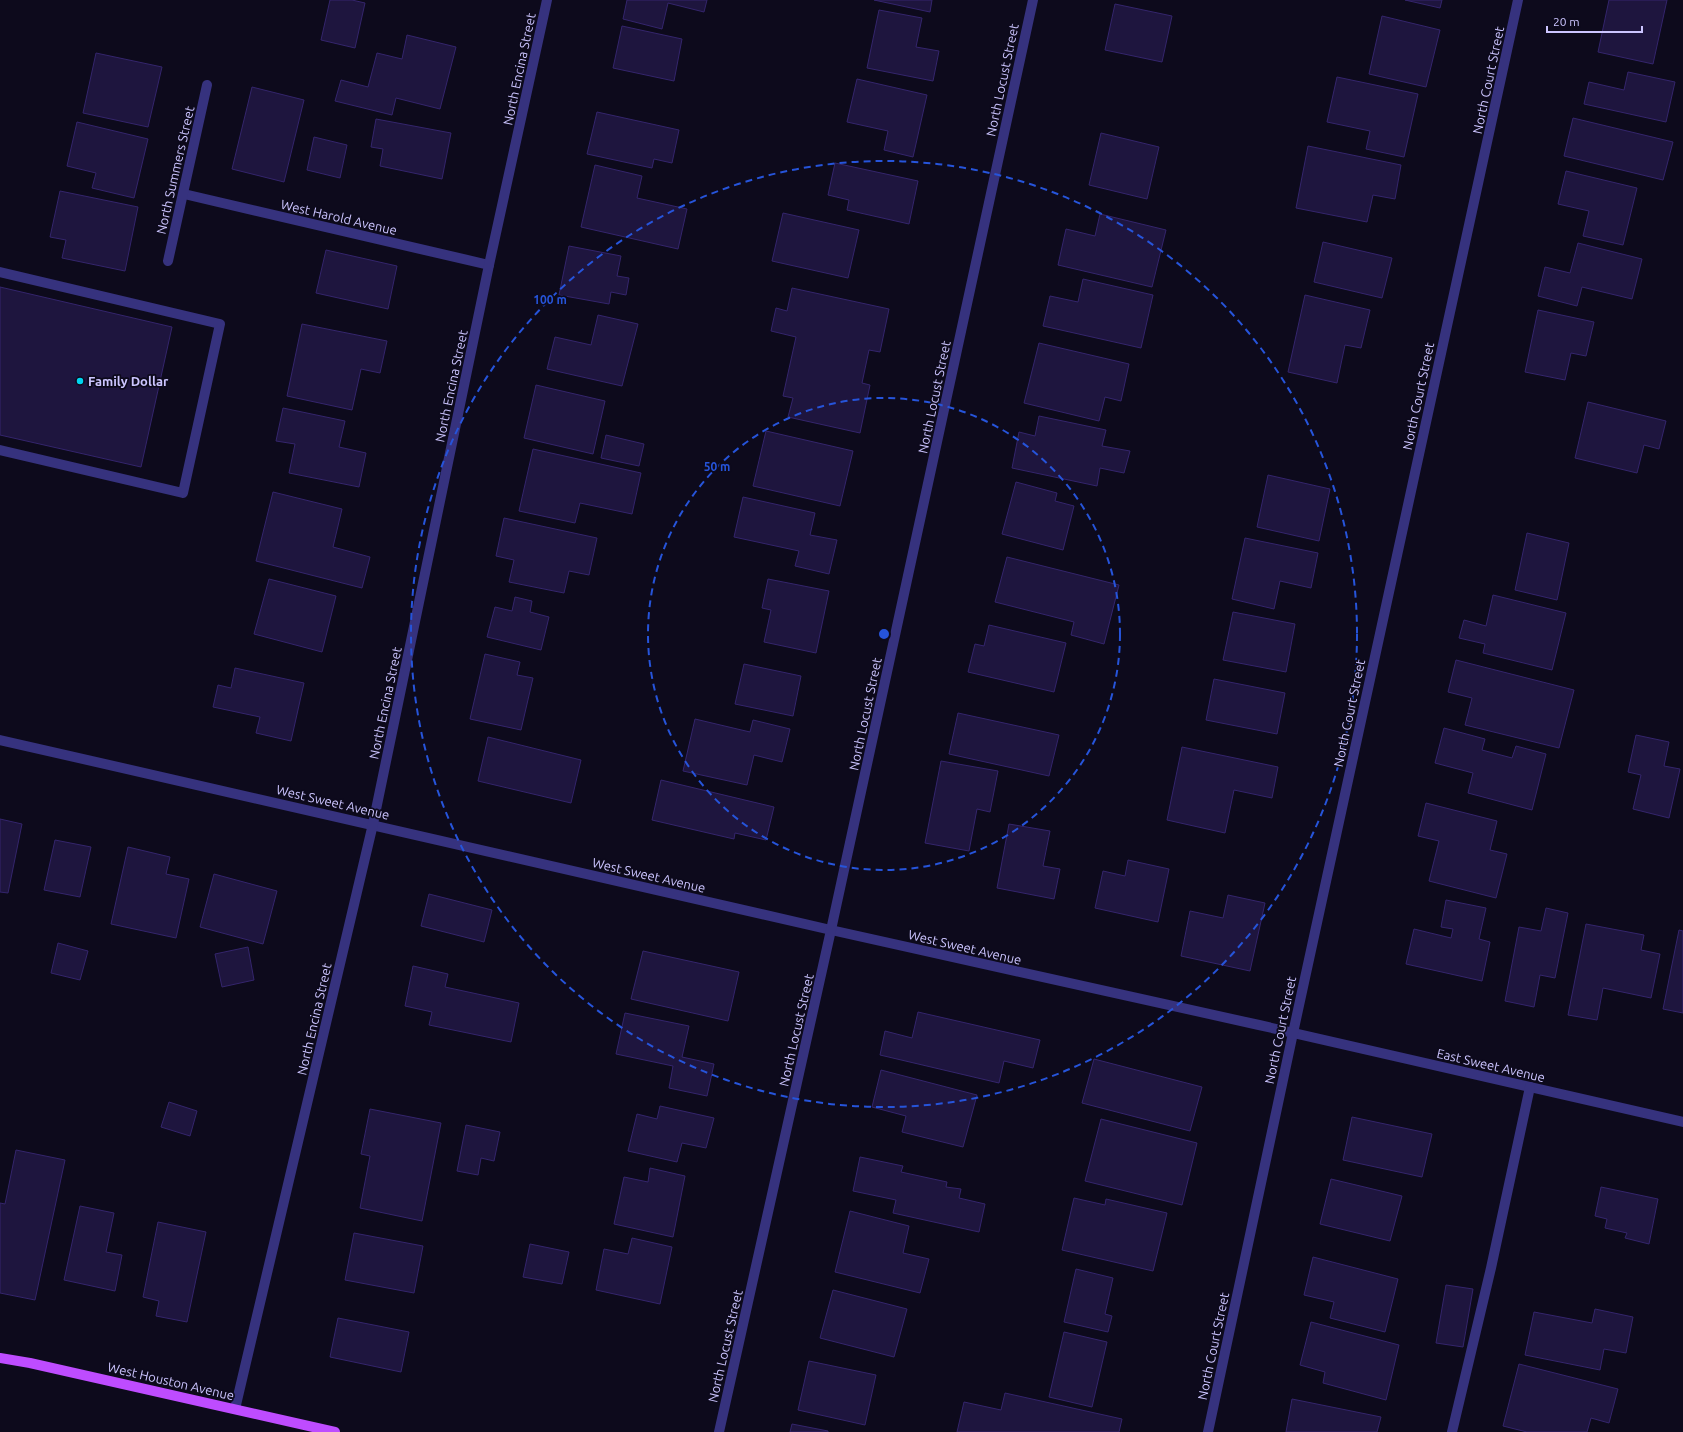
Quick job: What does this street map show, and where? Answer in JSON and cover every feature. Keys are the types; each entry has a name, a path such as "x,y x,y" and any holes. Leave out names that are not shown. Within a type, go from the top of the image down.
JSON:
{"main road":[{"name":"West Houston Avenue","path":"0,1358 30,1363 335,1432"}],"street":[{"name":"North Encina Street","path":"235,1409 373,824 489,265 547,0"},
{"name":"North Locust Street","path":"720,1432 831,930 1033,0"},
{"name":"North Court Street","path":"1208,1432 1293,1033 1518,0"},
{"name":"North Summers Street","path":"168,261 207,85"},
{"name":"West Harold Avenue","path":"184,194 489,265"},
{"path":"0,272 220,324 183,493 0,450"},
{"name":"West Sweet Avenue","path":"0,740 373,824 831,930 1293,1033"},
{"name":"East Sweet Avenue","path":"1293,1033 1683,1122"},
{"path":"1452,1432 1491,1268 1530,1087"}],"building":[{"path":"330,0 352,0 365,3 355,48 321,40"},
{"path":"627,0 707,0 704,12 668,3 662,29 623,19"},
{"path":"874,0 932,0 930,12"},
{"path":"1405,0 1442,0 1440,8"},
{"path":"1609,0 1667,0 1653,64 1598,52"},
{"path":"1115,4 1172,16 1162,62 1105,50"},
{"path":"879,10 922,18 916,47 939,51 933,81 867,68"},
{"path":"1382,16 1440,30 1426,87 1369,74"},
{"path":"622,26 682,39 674,81 613,68"},
{"path":"407,35 456,47 440,109 396,98 392,115 335,101 341,80 368,87 377,53 402,59"},
{"path":"96,53 162,67 148,127 83,113"},
{"path":"1628,72 1675,82 1666,122 1584,104 1589,82 1624,90"},
{"path":"1337,77 1418,94 1404,157 1366,149 1370,131 1327,122"},
{"path":"857,79 927,95 913,157 884,150 888,131 847,122"},
{"path":"252,87 304,100 284,182 232,169"},
{"path":"597,112 679,130 672,163 654,159 652,168 587,154"},
{"path":"1573,118 1673,142 1663,180 1564,156"},
{"path":"376,119 451,133 442,179 380,166 383,149 371,147"},
{"path":"77,122 148,139 134,198 92,188 96,173 67,166"},
{"path":"1101,133 1159,147 1147,199 1089,185"},
{"path":"314,137 347,145 340,178 307,170"},
{"path":"1308,146 1401,165 1395,199 1373,195 1367,222 1296,208"},
{"path":"835,163 918,181 909,224 847,210 849,200 828,195"},
{"path":"595,165 642,176 637,198 687,209 678,249 581,227"},
{"path":"1566,171 1637,188 1623,245 1583,236 1589,211 1558,204"},
{"path":"60,191 138,207 125,271 62,258 66,240 50,237"},
{"path":"783,213 859,230 848,278 772,261"},
{"path":"1100,214 1166,230 1152,287 1058,265 1066,229 1095,236"},
{"path":"1323,242 1392,258 1382,298 1314,282"},
{"path":"1578,243 1642,259 1632,299 1582,287 1577,306 1538,296 1545,267 1570,273"},
{"path":"569,246 621,256 617,276 629,278 626,295 611,292 609,304 559,295"},
{"path":"326,250 397,266 388,309 316,293"},
{"path":"1083,279 1153,295 1141,348 1043,326 1050,296 1078,302"},
{"name":"Family Dollar","path":"0,287 172,327 141,467 0,435"},
{"path":"792,288 889,309 880,352 869,350 862,383 870,385 860,433 788,417 793,398 783,396 796,337 771,331 776,308 787,311"},
{"path":"1305,295 1370,310 1361,348 1345,345 1337,383 1288,372"},
{"path":"1538,310 1594,322 1586,356 1571,353 1565,380 1525,372"},
{"path":"598,315 638,324 622,386 547,369 555,337 591,345"},
{"path":"302,324 387,341 380,373 361,369 352,410 287,396"},
{"path":"1039,343 1129,364 1121,401 1105,397 1099,421 1024,403"},
{"path":"536,385 605,401 593,454 524,438"},
{"path":"1588,402 1666,421 1659,449 1644,445 1637,473 1575,458"},
{"path":"283,408 345,421 339,447 366,453 359,487 289,473 295,444 276,441"},
{"path":"1039,416 1106,430 1102,446 1130,451 1124,473 1100,468 1097,486 1012,468 1019,432 1035,436"},
{"path":"766,431 853,451 840,506 753,486"},
{"path":"606,435 644,444 639,466 601,458"},
{"path":"533,449 641,473 632,514 580,503 575,523 519,511"},
{"path":"1268,475 1330,489 1319,541 1257,527"},
{"path":"1016,482 1057,493 1055,501 1074,506 1063,550 1002,534"},
{"path":"273,492 342,509 333,547 370,557 362,588 256,561"},
{"path":"743,497 815,513 810,535 837,540 829,574 795,566 799,551 734,537"},
{"path":"504,518 597,538 589,575 569,571 564,593 509,582 514,560 496,556"},
{"path":"1527,533 1569,543 1557,600 1515,590"},
{"path":"1245,538 1318,553 1311,588 1280,581 1274,609 1232,599"},
{"path":"1007,557 1119,585 1104,644 1071,635 1074,622 995,602"},
{"path":"269,579 336,596 322,652 254,634"},
{"path":"768,579 829,591 816,653 764,642 771,610 762,608"},
{"path":"1493,595 1566,613 1552,670 1483,653 1485,644 1459,638 1464,620 1486,626"},
{"path":"515,597 532,601 530,612 549,617 541,650 487,637 495,607 512,611"},
{"path":"1233,612 1295,624 1286,672 1223,660"},
{"path":"989,625 1066,643 1054,692 968,672 975,644 984,646"},
{"path":"485,654 520,662 517,675 533,678 521,730 470,719"},
{"path":"1456,660 1574,690 1559,748 1465,725 1472,698 1448,692"},
{"path":"744,664 801,676 793,716 735,704"},
{"path":"235,668 304,683 291,741 256,733 260,717 213,707 218,685 231,688"},
{"path":"1214,679 1285,693 1277,734 1206,720"},
{"path":"958,713 1059,735 1049,776 949,754"},
{"path":"695,719 750,732 753,720 790,729 782,762 754,755 747,785 683,771"},
{"path":"1444,728 1485,739 1482,750 1512,758 1516,746 1546,754 1532,810 1468,793 1473,773 1435,763"},
{"path":"1636,735 1669,742 1664,766 1680,769 1669,818 1633,809 1641,775 1628,772"},
{"path":"488,737 581,760 571,803 478,781"},
{"path":"1182,747 1278,767 1272,798 1234,790 1225,833 1167,820"},
{"path":"941,761 998,771 990,812 977,809 969,851 925,843"},
{"path":"661,780 774,807 766,840 735,833 734,839 652,820"},
{"path":"1426,803 1497,821 1490,850 1507,854 1496,898 1429,881 1439,841 1418,836"},
{"path":"0,819 22,824 8,893 0,892"},
{"path":"1009,824 1050,831 1043,866 1060,869 1054,899 997,888"},
{"path":"55,840 91,847 80,897 44,890"},
{"path":"128,847 170,857 166,874 189,879 176,938 111,924"},
{"path":"1128,860 1169,869 1158,922 1095,908 1103,871 1125,876"},
{"path":"214,874 277,891 263,944 200,927"},
{"path":"429,894 492,910 484,942 421,926"},
{"path":"1228,895 1265,903 1250,971 1181,956 1190,911 1223,918"},
{"path":"1446,900 1486,908 1479,939 1490,942 1482,981 1406,964 1414,929 1451,938 1453,929 1441,927"},
{"path":"1546,908 1568,913 1555,978 1540,975 1534,1007 1505,1001 1519,927 1541,931"},
{"path":"1586,924 1644,935 1641,950 1660,954 1651,998 1603,988 1597,1020 1568,1015"},
{"path":"1679,930 1683,931 1683,1013 1663,1009"},
{"path":"58,943 88,951 80,980 51,973"},
{"path":"248,947 254,980 222,987 215,954"},
{"path":"643,951 739,972 728,1021 631,999"},
{"path":"413,966 448,974 445,987 519,1003 511,1042 429,1025 432,1012 405,1006"},
{"path":"918,1012 1040,1040 1033,1068 1004,1061 999,1083 880,1055 885,1031 912,1038"},
{"path":"625,1013 689,1026 682,1057 714,1064 707,1096 669,1088 673,1066 616,1054"},
{"path":"1094,1059 1202,1087 1190,1131 1082,1103"},
{"path":"881,1070 977,1095 963,1147 902,1132 906,1116 872,1107"},
{"path":"169,1102 197,1111 190,1136 161,1127"},
{"path":"660,1106 714,1118 706,1148 682,1143 677,1162 628,1151 637,1114 657,1119"},
{"path":"370,1109 441,1123 422,1221 360,1208 370,1156 361,1154"},
{"path":"1352,1117 1432,1134 1422,1177 1343,1160"},
{"path":"1101,1119 1197,1143 1182,1205 1085,1181"},
{"path":"466,1125 500,1132 494,1161 481,1158 478,1175 457,1171"},
{"path":"16,1150 65,1160 35,1300 0,1293 0,1203 5,1204"},
{"path":"860,1157 903,1166 901,1172 947,1182 946,1187 961,1189 959,1198 985,1204 979,1232 893,1213 896,1200 853,1191"},
{"path":"650,1168 685,1176 673,1237 614,1224 624,1177 648,1182"},
{"path":"1331,1179 1402,1196 1390,1241 1320,1224"},
{"path":"1601,1187 1658,1199 1649,1244 1625,1238 1627,1233 1605,1228 1607,1219 1595,1216"},
{"path":"1074,1198 1105,1205 1106,1199 1167,1213 1153,1271 1062,1250"},
{"path":"80,1206 114,1213 106,1252 122,1255 115,1291 64,1280"},
{"path":"850,1211 909,1226 903,1253 929,1259 920,1293 835,1272"},
{"path":"158,1222 206,1232 187,1322 156,1316 159,1301 143,1297"},
{"path":"354,1233 423,1246 414,1293 345,1280"},
{"path":"632,1238 672,1247 660,1304 596,1290 604,1249 628,1254"},
{"path":"530,1244 569,1252 562,1284 523,1277"},
{"path":"1313,1257 1398,1279 1385,1332 1330,1318 1334,1302 1304,1295"},
{"path":"1076,1269 1113,1278 1105,1314 1112,1316 1108,1332 1064,1322"},
{"path":"1446,1285 1473,1289 1463,1347 1436,1343"},
{"path":"833,1290 907,1309 894,1357 820,1338"},
{"path":"1595,1309 1633,1317 1626,1353 1604,1349 1600,1370 1525,1355 1534,1312 1592,1323"},
{"path":"338,1318 409,1332 401,1372 330,1357"},
{"path":"1311,1322 1399,1345 1386,1400 1323,1383 1325,1372 1300,1365"},
{"path":"1064,1332 1107,1342 1092,1407 1049,1397"},
{"path":"809,1361 876,1375 865,1425 798,1410"},
{"path":"1519,1364 1618,1389 1609,1423 1591,1418 1587,1432 1527,1432 1503,1426"},
{"path":"1005,1393 1122,1419 1119,1432 957,1432 964,1402 1001,1410"},
{"path":"1292,1399 1381,1417 1377,1432 1286,1432"},
{"path":"792,1424 828,1431 828,1432 790,1432"}],"place":[{"name":"Family Dollar","path":"80,381"}]}
